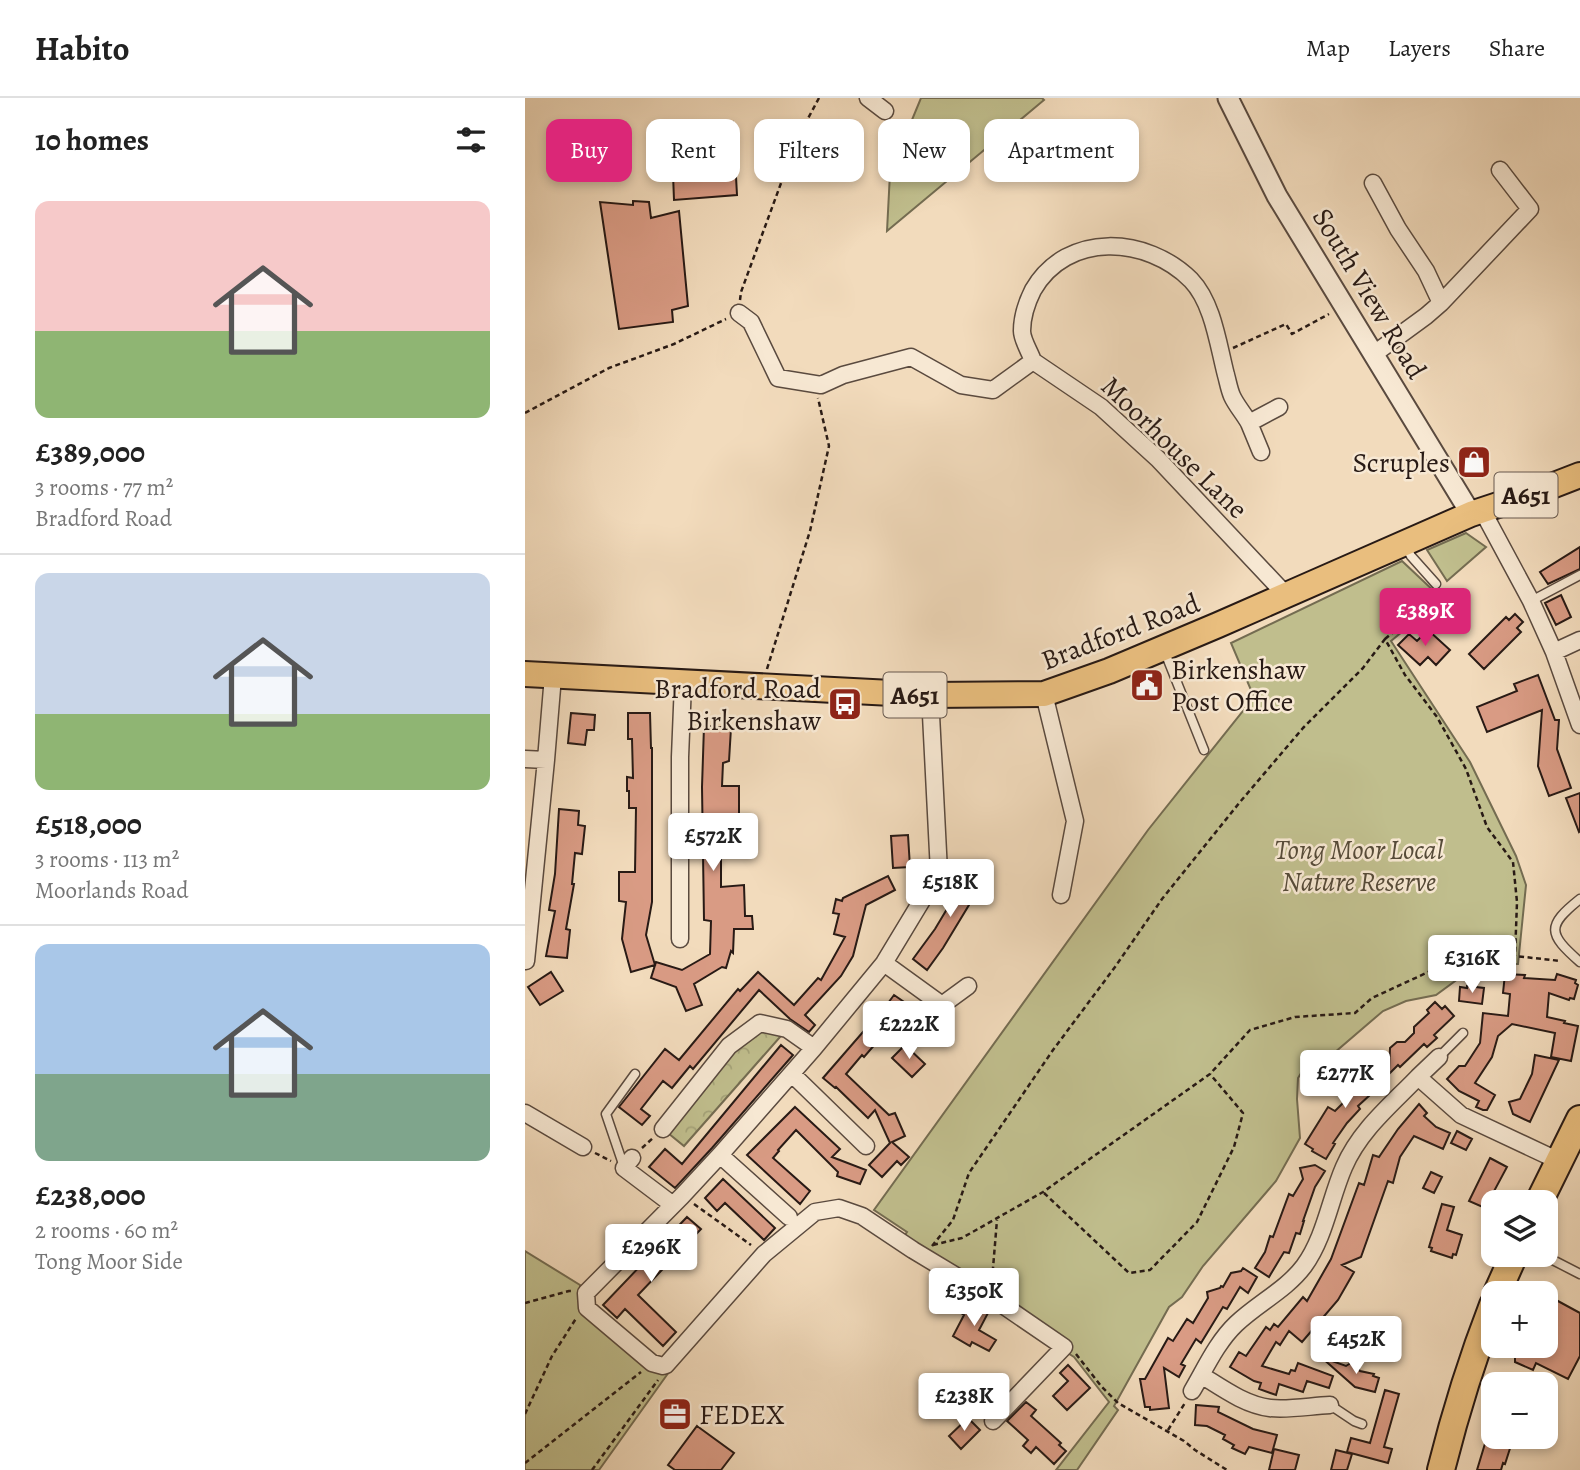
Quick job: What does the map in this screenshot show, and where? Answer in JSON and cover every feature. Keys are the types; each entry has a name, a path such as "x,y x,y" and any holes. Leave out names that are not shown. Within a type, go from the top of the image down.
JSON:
{"highway":[{"path":"1545,1190 1580,1119"},
{"path":"1441,1470 1481,1337"}],"main road":[{"name":"Bradford Road","path":"525,674 930,695 1044,694 1109,671 1476,512 1580,475"}],"street":[{"path":"868,98 885,111"},
{"name":"South View Road","path":"1228,98 1277,196 1374,354 1476,512"},
{"path":"1374,354 1441,303 1530,209 1500,170"},
{"path":"1373,183 1398,229 1426,271 1441,303"},
{"path":"739,313 751,322 778,379 821,386 843,375 911,356 961,385 993,390 1033,361 1022,332 1027,302 1039,279 1056,262 1080,250 1110,246 1145,252 1169,263 1191,281 1207,303 1231,394 1249,423 1261,452"},
{"name":"Moorhouse Lane","path":"1033,361 1101,407 1139,441 1287,596"},
{"path":"1249,423 1279,407"},
{"path":"1476,512 1531,601 1554,652 1580,725"},
{"path":"1554,652 1580,640"},
{"path":"526,952 553,676"},
{"path":"680,939 680,757 683,683"},
{"path":"1044,694 1075,821 1061,895"},
{"path":"930,695 939,872 884,962 814,1048 720,1156 587,1300 659,1364 764,1254 815,1212 839,1208 862,1216 912,1250 991,1297 1064,1347 993,1421"},
{"path":"525,758 546,760"},
{"path":"884,962 942,1005"},
{"path":"937,1032 942,1005 968,986"},
{"path":"663,1129 729,1046 760,1023 787,1029 814,1048"},
{"path":"1192,1391 1231,1328 1287,1284 1304,1265 1315,1247 1344,1168 1366,1130 1439,1057"},
{"path":"792,1074 866,1146"},
{"path":"1418,1077 1461,1115 1559,1161"},
{"path":"525,1113 545,1116 583,1147"},
{"path":"720,1156 789,1217"},
{"path":"628,1163 678,1200"},
{"path":"1201,1375 1257,1405 1271,1408 1330,1405"}],"lane":[{"path":"1403,543 1436,584"},
{"path":"1531,601 1580,575"},
{"path":"1163,648 1204,750"},
{"path":"1580,900 1562,914 1556,924 1555,934 1580,962"},
{"path":"1439,1057 1463,1033"},
{"path":"628,1163 606,1114 635,1073"},
{"path":"1558,1263 1580,1274"},
{"path":"1330,1405 1362,1424"}],"path":[{"path":"525,413 609,368 674,344 739,313 741,292 798,137 819,98"},
{"path":"1220,354 1286,324 1292,334 1344,305"},
{"path":"762,687 810,531 829,446 815,384"},
{"path":"932,1245 953,1220 969,1173 1162,898 1303,728 1363,668 1385,639 1430,601 1436,584"},
{"path":"1385,639 1405,675 1437,717 1466,769 1487,827 1513,862 1517,902 1515,956"},
{"path":"912,1250 962,1238 1043,1192 1210,1074 1250,1030 1295,1017 1355,1013 1372,998 1437,968 1480,958 1515,956 1561,961"},
{"path":"1043,1192 1129,1273 1150,1270 1197,1222 1234,1147 1243,1113 1210,1074"},
{"path":"583,1147 628,1163 663,1129"},
{"path":"678,1200 764,1254"},
{"path":"991,1297 997,1219"},
{"path":"525,1303 569,1291 587,1300 552,1356 525,1414"},
{"path":"1064,1347 1073,1350 1118,1403 1168,1431 1227,1470"},
{"path":"525,1463 659,1364 662,1375 592,1470"},
{"path":"1168,1431 1192,1391"}],"green space":[{"path":"921,98 1044,100 1021,119 984,119 984,150 970,162 970,119 912,119"},
{"path":"890,182 946,182 887,231"},
{"path":"1466,533 1486,547 1447,581 1427,550"},
{"name":"Tong Moor Local Nature Reserve","path":"1402,561 1438,595 1437,603 1391,641 1470,762 1516,856 1526,885 1518,964 1497,964 1496,973 1462,976 1436,995 1406,1001 1383,1011 1320,1065 1303,1070 1298,1078 1297,1099 1300,1138 1276,1181 1203,1266 1182,1297 1169,1307 1114,1406 1118,1410 1077,1470 1056,1470 1109,1402 1074,1357 897,1246 907,1232 874,1210 1148,830 1254,697 1231,643"},
{"path":"760,1023 787,1029 684,1146 663,1129"},
{"path":"525,1251 580,1285 580,1306 650,1368 669,1372 599,1470 525,1470"}],"building":[{"path":"673,182 736,182 737,195 674,200"},
{"path":"633,201 649,202 651,218 679,211 688,306 672,310 673,322 619,329 600,202 633,205"},
{"name":"Scruples","path":"1484,448 1489,457 1486,461 1488,464 1468,475 1460,461"},
{"path":"1580,547 1580,569 1548,584 1540,572"},
{"path":"1561,595 1571,617 1556,625 1545,603"},
{"path":"1515,614 1523,622 1517,628 1521,632 1484,669 1469,654 1506,617 1509,620"},
{"path":"1428,630 1450,650 1436,665 1428,657 1420,665 1398,645 1409,634 1417,641"},
{"path":"1538,675 1555,720 1559,720 1557,749 1571,788 1549,796 1538,766 1542,710 1487,732 1477,707 1517,691 1514,684"},
{"path":"571,713 595,715 594,730 587,730 585,745 568,743"},
{"path":"628,713 650,713 652,902 646,935 655,965 631,972 622,939 626,902 619,901 619,872 635,872 636,808 629,808 627,791 627,777 633,778"},
{"path":"704,726 731,728 729,761 723,763 722,786 739,786 739,830 721,829 721,887 744,885 745,916 752,916 753,929 734,929 733,953 731,951 726,968 722,967 694,984 702,1005 686,1011 676,987 651,978 656,962 682,970 710,954 711,921 704,920"},
{"path":"1580,793 1580,831 1579,832 1566,798"},
{"path":"559,809 579,811 578,825 585,826 582,854 575,853 574,884 566,929 570,930 567,958 546,956 555,911 549,910 555,874"},
{"path":"908,835 910,867 893,868 891,836"},
{"path":"964,867 981,871 975,895 927,970 913,959 950,904 954,907"},
{"path":"888,876 895,890 866,905 853,956 841,976 805,1015 815,1025 809,1032 790,1019 759,990 693,1069 690,1066 672,1088 663,1081 641,1109 650,1116 642,1125 619,1107 665,1049 679,1060 738,989 740,991 758,972 794,1005 818,978 821,980 845,937 834,934 839,914 833,913 836,899 842,901 843,898"},
{"path":"551,972 563,991 540,1005 528,987"},
{"path":"1505,974 1555,980 1557,974 1576,980 1578,985 1574,999 1569,1000 1549,993 1547,1017 1578,1026 1571,1061 1551,1057 1555,1033 1512,1024 1498,1036 1492,1057 1475,1083 1495,1095 1487,1110 1483,1110 1476,1107 1479,1101 1459,1091 1447,1079 1459,1066 1465,1066 1480,1043 1483,1013 1508,1016 1510,994 1503,993"},
{"path":"1460,987 1484,988 1482,1004 1459,1001"},
{"path":"894,995 907,1004 864,1057 862,1055 846,1074 889,1115 895,1113 905,1136 892,1142 909,1157 901,1165 897,1161 882,1177 869,1165 890,1143 875,1110 868,1118 823,1078 869,1025 871,1026"},
{"path":"1435,1002 1442,1009 1445,1006 1454,1016 1434,1035 1437,1038 1427,1047 1424,1044 1389,1074 1390,1048 1397,1042 1405,1042 1414,1033 1414,1027 1429,1013 1427,1010"},
{"path":"781,1045 793,1055 675,1188 649,1167 665,1149 682,1164"},
{"path":"905,1045 925,1064 912,1077 892,1058"},
{"path":"1535,1055 1559,1060 1530,1122 1513,1114 1509,1102 1520,1099 1532,1074"},
{"path":"1376,1060 1389,1074 1380,1082 1382,1084 1358,1106 1360,1109 1333,1143 1335,1144 1326,1159 1312,1151 1313,1149 1305,1144 1328,1107 1335,1111 1357,1089 1349,1078 1357,1070 1361,1074"},
{"path":"1419,1104 1427,1113 1424,1116 1436,1127 1450,1133 1443,1149 1414,1136 1400,1157 1393,1183 1388,1181 1361,1257 1342,1265 1354,1272 1338,1300 1302,1342 1289,1331 1280,1345 1276,1342 1262,1366 1289,1374 1291,1370 1295,1371 1298,1363 1333,1376 1329,1388 1307,1381 1303,1392 1279,1384 1276,1395 1259,1389 1261,1383 1230,1367 1239,1352 1246,1356 1266,1327 1270,1330 1274,1324 1278,1327 1303,1297 1307,1301 1331,1259 1359,1183 1364,1185 1373,1155 1379,1157"},
{"path":"795,1107 840,1149 832,1157 866,1170 860,1184 837,1176 838,1172 796,1130 773,1158 810,1191 800,1204 747,1155"},
{"path":"1457,1131 1472,1139 1466,1150 1451,1143"},
{"path":"1490,1158 1507,1167 1495,1190 1481,1190 1481,1206 1469,1201"},
{"path":"1315,1165 1325,1171 1315,1187 1300,1234 1296,1233 1289,1253 1284,1252 1269,1277 1255,1268 1265,1252 1270,1236 1273,1237 1289,1194 1293,1196 1303,1179 1300,1168"},
{"path":"1431,1172 1442,1177 1434,1193 1423,1188"},
{"path":"723,1179 775,1228 764,1240 725,1203 717,1211 705,1198"},
{"path":"1442,1204 1454,1207 1447,1230 1462,1235 1456,1255 1453,1254 1452,1258 1431,1251 1432,1248 1429,1247"},
{"path":"687,1217 701,1229 638,1295 676,1332 663,1346 625,1309 617,1318 603,1305"},
{"path":"1243,1268 1257,1277 1248,1293 1240,1287 1227,1309 1223,1307 1201,1343 1196,1339 1181,1364 1185,1366 1179,1377 1164,1368 1169,1408 1150,1410 1150,1407 1145,1407 1140,1379 1145,1379 1168,1338 1173,1341 1187,1319 1193,1323 1208,1298 1207,1292 1223,1287 1231,1273"},
{"path":"967,1301 988,1313 979,1330 996,1340 989,1351 972,1342 970,1346 953,1336 964,1315 961,1313"},
{"path":"1558,1301 1580,1313 1580,1356 1568,1379 1536,1363 1533,1370 1515,1362 1515,1358 1558,1358"},
{"path":"1321,1357 1346,1366 1354,1361 1360,1371 1379,1378 1375,1392 1355,1387"},
{"path":"1068,1365 1090,1388 1067,1410 1053,1396 1068,1381 1060,1373"},
{"path":"1385,1390 1399,1394 1384,1447 1392,1449 1388,1463 1347,1452 1351,1438 1370,1443"},
{"path":"1026,1402 1036,1410 1031,1416 1061,1443 1059,1445 1066,1451 1054,1464 1036,1447 1031,1453 1023,1446 1028,1440 1007,1421"},
{"path":"1196,1405 1219,1407 1218,1412 1253,1429 1277,1435 1272,1453 1249,1447 1245,1454 1232,1448 1234,1445 1223,1439 1225,1435 1207,1426 1195,1425"},
{"path":"968,1418 980,1430 961,1449 949,1436"},
{"path":"697,1426 734,1453 721,1470 675,1470 668,1465"},
{"path":"1274,1449 1299,1455 1295,1470 1269,1470"},
{"path":"1483,1449 1510,1449 1501,1470 1477,1470"},
{"path":"1336,1450 1352,1454 1347,1470 1331,1470"}],"place":[{"name":"Scruples","path":"1474,462"},
{"name":"Birkenshaw Post Office","path":"1147,685"},
{"name":"Bradford Road Birkenshaw","path":"845,704"},
{"name":"FEDEX","path":"675,1414"}]}
